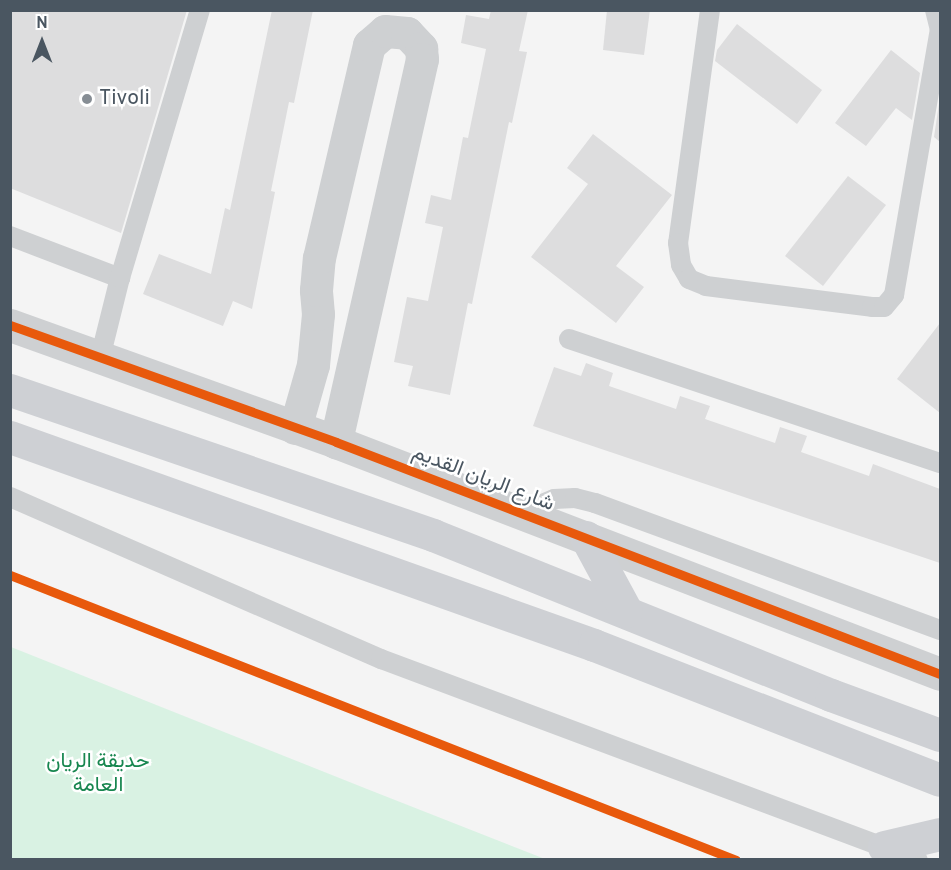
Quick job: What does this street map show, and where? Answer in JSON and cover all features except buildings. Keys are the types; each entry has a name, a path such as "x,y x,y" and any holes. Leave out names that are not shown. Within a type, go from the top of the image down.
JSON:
{"street":[{"path":"295,428 314,365 319,258 369,45 385,31 407,33 421,48 422,59 336,442"},
{"path":"318,314 363,328"},
{"name":"شارع الريان القديم","path":"10,326 336,442 940,674"},
{"path":"10,390 433,535 831,695 940,735"},
{"path":"10,437 594,645 940,780"},
{"path":"586,537 626,611"},
{"path":"884,847 940,834"}],"lane":[{"path":"100,358 120,278 200,10"},
{"path":"710,10 678,243 681,266 689,279 706,286 884,307 894,295 940,30 935,10"},
{"path":"10,236 120,278"},
{"path":"569,339 940,463"},
{"path":"10,497 381,659 918,860"},
{"path":"521,513 554,499 575,498 595,503 939,625"}],"green space":[{"name":"حديقة الريان العامة","path":"11,647 367,789 545,859 11,859"}],"cycle path":[{"path":"10,325 336,442 940,674"},
{"path":"10,575 736,860"}],"place":[{"name":"Tivoli","path":"87,99"}]}
